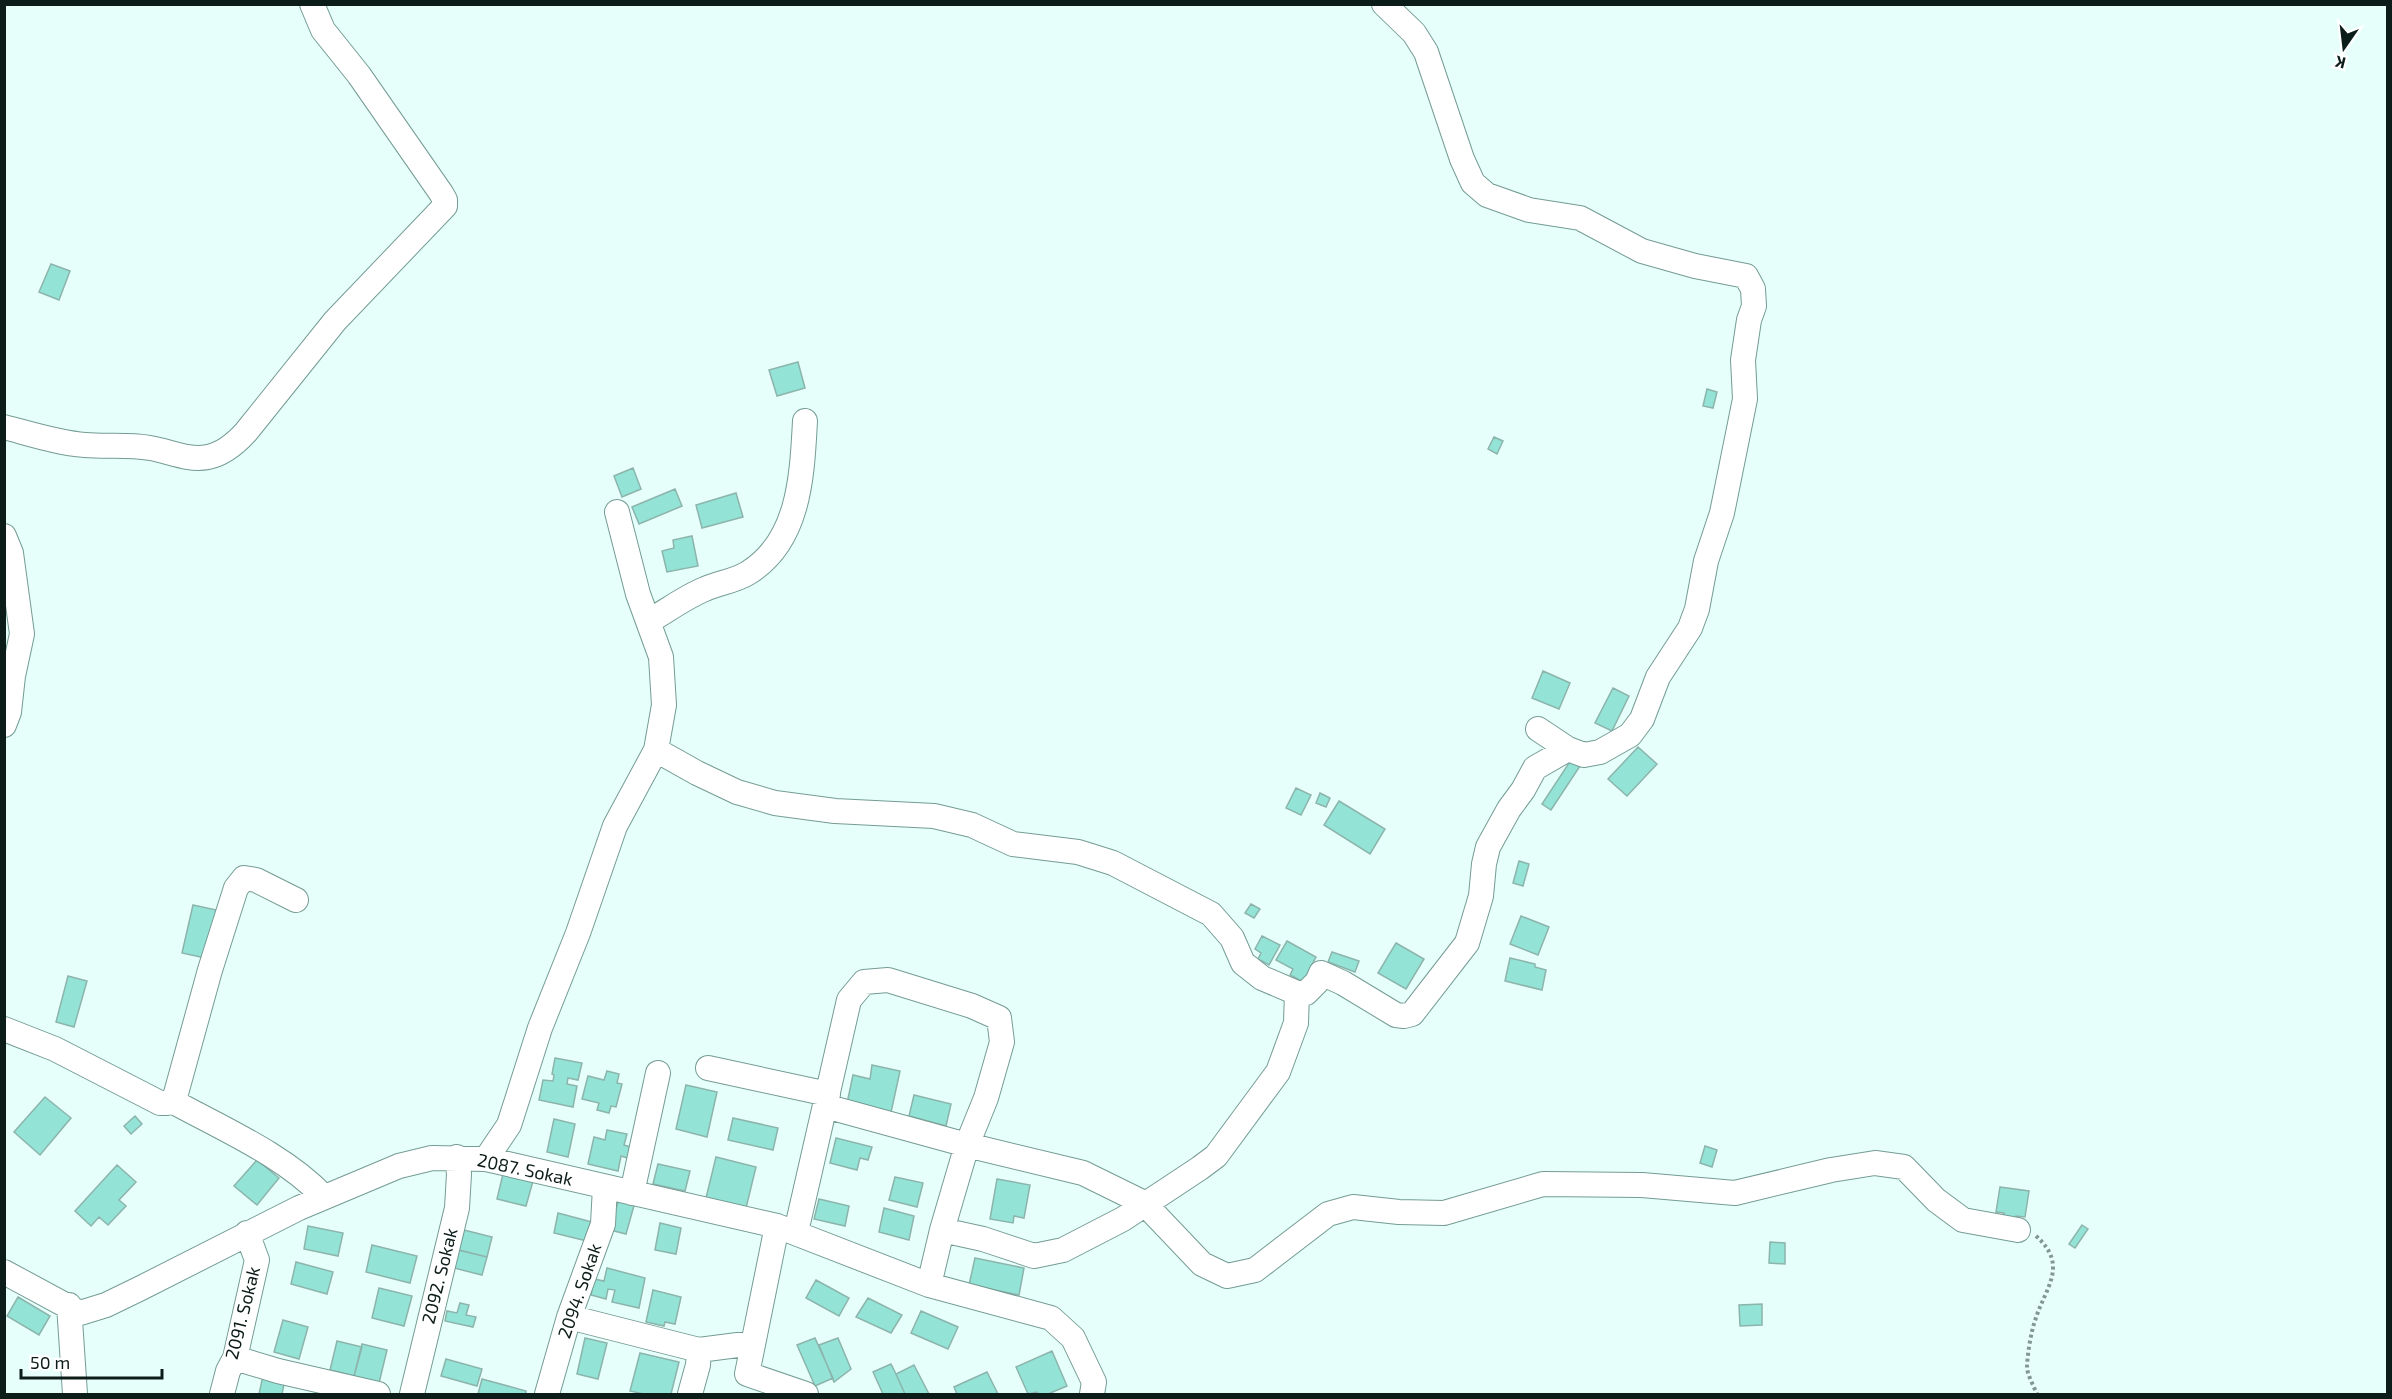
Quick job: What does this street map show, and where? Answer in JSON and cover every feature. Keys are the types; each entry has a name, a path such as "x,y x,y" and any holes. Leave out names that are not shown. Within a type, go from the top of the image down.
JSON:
{"street":[{"path":"4,427 87,446 128,445 182,457 209,456 228,448 246,432 350,304 444,206 445,200 441,193 388,120 359,75 323,30 312,4"},
{"path":"1384,4 1414,33 1426,52 1462,159 1473,183 1487,195 1528,210 1580,218 1642,251 1695,266 1746,276 1753,289 1754,306 1749,320 1743,360 1745,399 1722,513 1706,561 1697,609 1690,628 1658,677 1642,719 1630,735 1600,752 1584,755 1538,729"},
{"path":"649,621 703,590 746,574 763,562 778,546 790,523 797,501 803,465 805,421"},
{"path":"486,1159 509,1125 540,1028 574,942 615,826 656,750 663,705 661,657 638,594 617,512"},
{"path":"4,536 11,553 22,634 13,676 9,712 4,725"},
{"path":"656,750 737,792 775,803 835,811 934,816 972,825 1013,844 1078,852 1113,863 1211,914 1232,938 1244,963 1262,978 1297,993 1306,993 1317,982 1321,974 1343,983 1396,1015 1404,1016 1412,1014 1467,943 1481,896 1488,847 1509,809 1535,768 1568,748"},
{"path":"172,1101 236,888 244,878 256,880 297,900"},
{"path":"806,1395 747,1374 753,1343 826,1100 849,1000 864,982 888,980 972,1006 999,1018 1002,1042 986,1098 967,1144 929,1285"},
{"path":"942,1230 983,1239 1034,1256 1063,1250 1103,1230 1216,1156 1278,1072 1296,1023 1297,993"},
{"path":"4,1029 55,1049 160,1103 172,1101 283,1163 306,1179 324,1197"},
{"path":"708,1068 826,1100 967,1144 1083,1173 1144,1203 1202,1264 1227,1276 1256,1270 1328,1214 1353,1207 1399,1212 1444,1213 1543,1184 1642,1185 1735,1193 1875,1162 1904,1167 1936,1200 1963,1220 2018,1230"},
{"path":"632,1193 658,1073"},
{"name":"2092. Sokak","path":"412,1395 457,1208 458,1157"},
{"name":"2087. Sokak","path":"69,1305 80,1313 106,1305 247,1233 324,1197 407,1164 432,1158 486,1159 787,1229 929,1285 1051,1318 1073,1338 1094,1382 1092,1395"},
{"name":"2094. Sokak","path":"547,1395 569,1317 603,1224 605,1187"},
{"name":"2091. Sokak","path":"222,1395 228,1371 235,1358 257,1260 247,1233"},
{"path":"4,1272 69,1305 75,1395"},
{"path":"569,1317 699,1350 753,1343"},
{"path":"690,1395 698,1365 699,1350"},
{"path":"235,1358 278,1371 378,1395"}],"path":[{"path":"2018,1230 2034,1234 2048,1247 2053,1268 2050,1287 2035,1321 2027,1368 2037,1395"}],"building":[{"path":"51,264 70,271 59,300 39,292"},
{"path":"798,362 805,388 777,396 769,370"},
{"path":"1707,389 1717,392 1713,408 1703,406"},
{"path":"1494,437 1503,441 1497,454 1488,449"},
{"path":"633,468 641,489 622,497 614,476"},
{"path":"675,489 682,506 639,524 632,507"},
{"path":"736,493 743,517 702,528 696,505"},
{"path":"692,536 698,566 667,572 662,551 674,548 673,540"},
{"path":"1543,671 1570,683 1559,709 1532,698"},
{"path":"1613,688 1629,696 1612,731 1595,723"},
{"path":"1638,747 1657,764 1627,796 1608,779"},
{"path":"1573,757 1582,763 1551,810 1542,804"},
{"path":"1296,788 1311,795 1301,815 1286,808"},
{"path":"1320,793 1330,798 1326,807 1316,803"},
{"path":"1339,801 1385,829 1370,854 1324,825"},
{"path":"1519,861 1529,864 1523,886 1513,883"},
{"path":"1251,904 1260,909 1254,918 1245,913"},
{"path":"193,905 221,911 210,959 182,953"},
{"path":"1521,916 1549,927 1538,955 1510,944"},
{"path":"1262,936 1280,945 1269,965 1258,959 1261,953 1255,949"},
{"path":"1287,941 1316,957 1303,982 1290,975 1293,969 1276,960"},
{"path":"1396,943 1424,959 1406,989 1378,973"},
{"path":"1332,952 1359,961 1355,972 1328,962"},
{"path":"1510,958 1535,964 1535,967 1546,970 1542,990 1505,981"},
{"path":"68,976 87,981 74,1027 56,1022"},
{"path":"555,1058 582,1063 578,1080 568,1078 567,1084 577,1086 573,1107 539,1100 543,1080 553,1081"},
{"path":"872,1065 900,1071 890,1117 846,1108 853,1075 870,1079"},
{"path":"607,1071 619,1074 617,1083 622,1084 616,1107 611,1106 609,1113 597,1110 599,1103 582,1099 588,1076 604,1080"},
{"path":"686,1085 717,1092 707,1137 676,1129"},
{"path":"914,1095 951,1104 946,1126 909,1116"},
{"path":"45,1097 71,1118 40,1155 14,1132"},
{"path":"135,1116 142,1124 131,1134 124,1126"},
{"path":"733,1118 778,1128 773,1150 728,1140"},
{"path":"554,1119 575,1124 568,1157 547,1152"},
{"path":"607,1130 627,1134 624,1145 634,1148 631,1159 621,1156 618,1171 588,1164 594,1137 605,1140"},
{"path":"836,1138 872,1147 868,1160 860,1158 857,1170 830,1163"},
{"path":"1705,1146 1717,1150 1712,1167 1700,1163"},
{"path":"716,1157 756,1167 746,1208 706,1198"},
{"path":"257,1160 279,1178 257,1205 234,1186"},
{"path":"658,1164 690,1171 685,1191 653,1184"},
{"path":"117,1165 136,1182 119,1200 126,1206 108,1225 99,1217 91,1226 75,1211"},
{"path":"503,1174 533,1181 526,1206 497,1199"},
{"path":"895,1177 923,1183 917,1207 889,1200"},
{"path":"997,1179 1030,1185 1024,1218 1014,1216 1013,1223 990,1219"},
{"path":"2000,1187 2029,1191 2025,1217 2003,1217 2004,1213 1996,1212"},
{"path":"619,1198 635,1202 626,1234 610,1230"},
{"path":"819,1199 849,1206 845,1226 814,1219"},
{"path":"884,1208 914,1216 909,1240 879,1232"},
{"path":"558,1213 592,1222 587,1241 554,1233"},
{"path":"660,1223 681,1228 676,1254 655,1250"},
{"path":"2082,1225 2088,1229 2075,1248 2069,1244"},
{"path":"308,1226 343,1233 338,1256 304,1249"},
{"path":"464,1230 492,1237 487,1257 459,1250"},
{"path":"1770,1242 1785,1243 1785,1264 1769,1263"},
{"path":"372,1245 417,1256 410,1283 366,1272"},
{"path":"458,1250 487,1257 482,1275 454,1268"},
{"path":"975,1258 1024,1268 1019,1295 969,1285"},
{"path":"296,1262 333,1272 327,1294 291,1284"},
{"path":"607,1268 645,1278 639,1308 612,1302 615,1290 608,1289 606,1299 591,1295 594,1279 604,1281"},
{"path":"816,1280 849,1298 839,1316 806,1298"},
{"path":"379,1288 412,1296 404,1326 372,1318"},
{"path":"653,1290 681,1297 675,1324 665,1322 664,1326 646,1322"},
{"path":"18,1297 50,1316 39,1335 7,1316"},
{"path":"868,1298 902,1315 891,1333 856,1317"},
{"path":"460,1303 469,1305 466,1315 476,1317 473,1327 445,1321 447,1311 457,1313"},
{"path":"1762,1304 1762,1325 1740,1326 1739,1305"},
{"path":"921,1311 958,1327 948,1349 911,1333"},
{"path":"283,1320 308,1327 299,1359 274,1352"},
{"path":"585,1338 607,1343 598,1379 577,1374"},
{"path":"815,1338 833,1378 815,1386 797,1345"},
{"path":"838,1338 851,1369 834,1382 819,1345"},
{"path":"337,1341 362,1347 354,1376 330,1370"},
{"path":"362,1344 387,1350 379,1383 354,1376"},
{"path":"1052,1351 1067,1386 1048,1394 1037,1392 1028,1394 1016,1367"},
{"path":"640,1353 679,1362 671,1394 644,1394 630,1391"},
{"path":"446,1359 482,1369 477,1386 441,1376"},
{"path":"891,1364 905,1394 883,1394 873,1372"},
{"path":"914,1365 929,1394 905,1394 896,1374"},
{"path":"264,1371 286,1375 282,1394 259,1394"},
{"path":"987,1372 998,1394 957,1394 954,1387"},
{"path":"482,1379 526,1391 526,1394 478,1394"}]}
